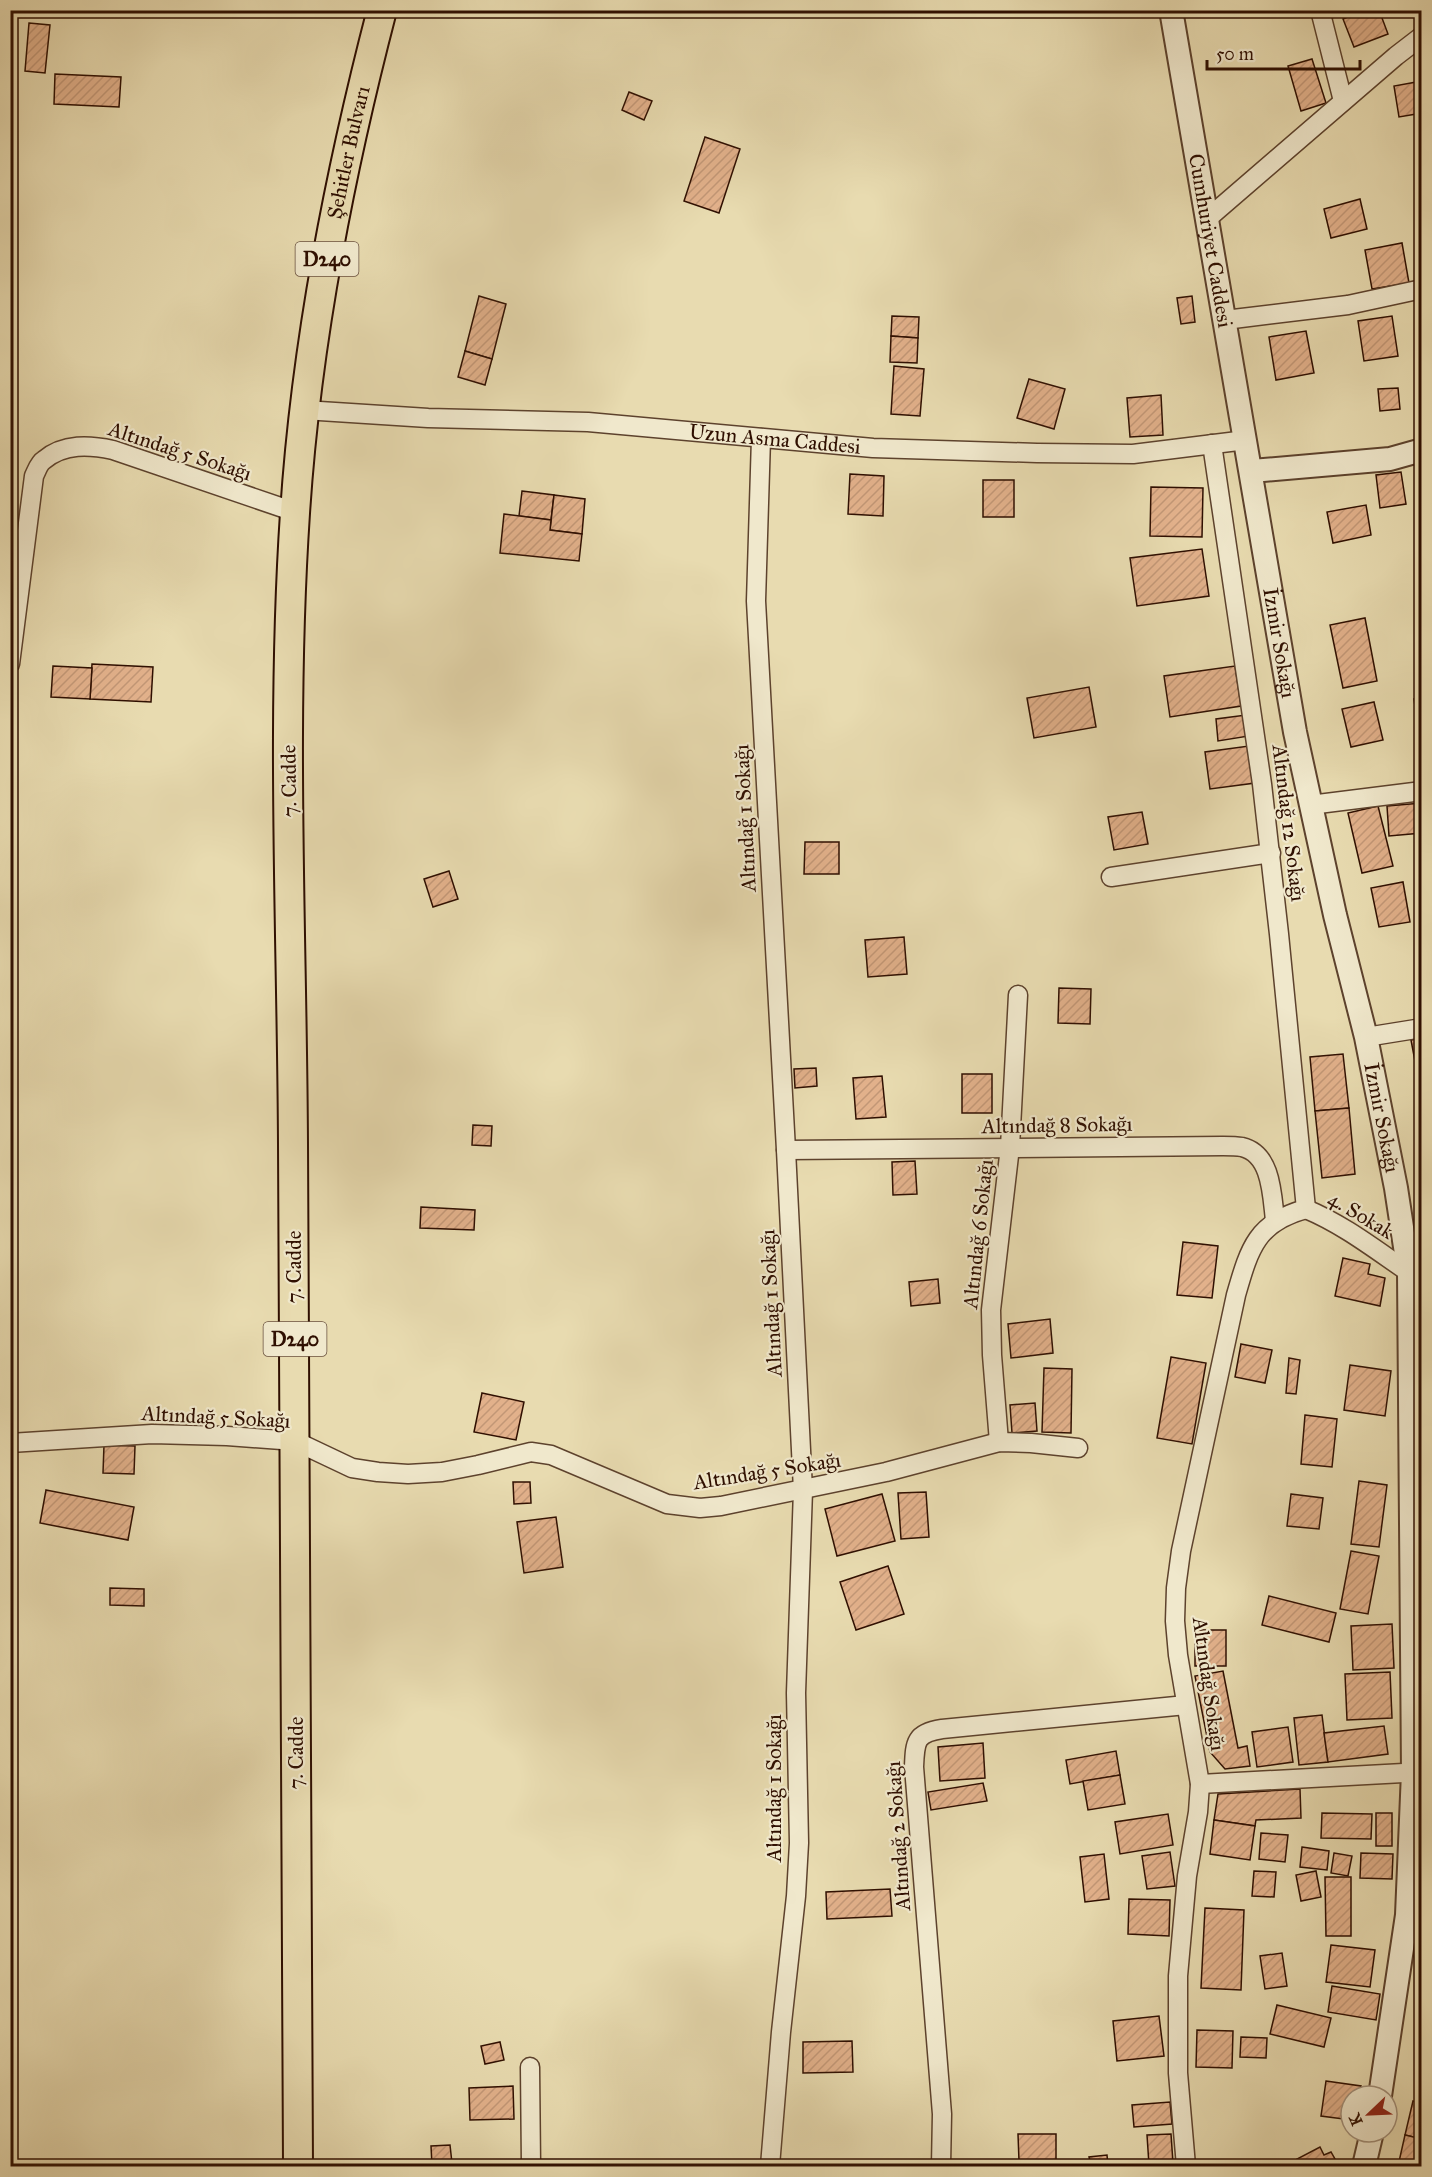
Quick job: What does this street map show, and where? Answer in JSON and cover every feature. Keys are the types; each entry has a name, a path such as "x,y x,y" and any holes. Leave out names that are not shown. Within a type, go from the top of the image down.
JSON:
{"main road":[{"name":"Şehitler Bulvarı","path":"295,513 308,371 338,194 357,106 382,10"},
{"name":"7. Cadde","path":"295,513 287,689 292,973 298,2166"}],"street":[{"name":"Cumhuriyet Caddesi","path":"1171,10 1252,471"},
{"path":"1320,10 1343,101"},
{"path":"1207,219 1422,36"},
{"path":"1225,320 1348,305 1422,289"},
{"name":"Uzun Asma Caddesi","path":"304,410 428,418 588,422 873,448 1133,454 1246,440"},
{"name":"Altındağ 1 Sokağı","path":"761,438 756,601 803,1490 796,1693 798,1864 770,2166"},
{"name":"Altındağ 12 Sokağı","path":"1212,444 1262,784 1306,1209"},
{"name":"Altındağ 5 Sokağı","path":"10,664 34,476 42,460 53,454 71,447 92,446 113,450 295,513"},
{"path":"1252,471 1390,459 1422,450"},
{"name":"İzmir Sokağı","path":"1252,471 1295,732 1335,915 1366,1037 1415,1277 1419,1774 1407,1915 1382,2084"},
{"path":"1311,805 1422,791"},
{"path":"1111,878 1270,853"},
{"name":"Altındağ 6 Sokağı","path":"999,1442 991,1310 1010,1147 1018,995"},
{"path":"1366,1037 1422,1029"},
{"name":"Altındağ 8 Sokağı","path":"786,1150 1223,1146 1244,1148 1255,1154 1263,1164 1269,1179 1275,1220"},
{"name":"Altındağ Sokağı","path":"1186,2166 1178,2073 1178,1976 1187,1876 1198,1812 1200,1784 1186,1705 1175,1621 1176,1588 1181,1551 1244,1267 1262,1232 1275,1220 1306,1209"},
{"name":"4. Sokak","path":"1306,1209 1330,1219 1415,1277"},
{"name":"Altındağ 5 Sokağı","path":"10,1443 152,1434 295,1441 352,1468 408,1474 442,1472 478,1466 531,1452 551,1455 666,1504 683,1507 721,1506 803,1490 886,1472 999,1442 1077,1448"},
{"name":"Altındağ 2 Sokağı","path":"941,2166 942,2114 914,1767 915,1745 921,1736 929,1731 942,1728 1186,1705"},
{"path":"1200,1784 1419,1774"},
{"path":"530,2067 531,2166"},
{"path":"1364,2166 1369,2144"}],"building":[{"path":"1329,10 1352,10 1332,18"},
{"path":"1365,10 1379,10 1388,34 1354,47 1343,19"},
{"path":"29,23 50,25 45,73 25,71"},
{"path":"1312,59 1326,103 1301,111 1288,66"},
{"path":"55,74 121,77 119,107 54,104"},
{"path":"1422,81 1422,113 1399,117 1394,86"},
{"path":"629,92 652,101 644,120 622,110"},
{"path":"705,137 740,149 719,213 684,201"},
{"path":"1360,199 1367,229 1331,238 1324,209"},
{"path":"1402,243 1409,283 1372,289 1365,250"},
{"path":"479,296 506,304 492,359 465,351"},
{"path":"1192,296 1195,322 1181,324 1177,298"},
{"path":"892,316 919,317 918,338 891,336"},
{"path":"1392,316 1398,356 1364,361 1358,321"},
{"path":"1306,331 1314,373 1276,380 1269,337"},
{"path":"891,336 918,338 917,363 890,362"},
{"path":"465,351 492,359 485,385 458,377"},
{"path":"894,366 924,369 920,416 891,414"},
{"path":"1029,379 1065,389 1054,429 1017,418"},
{"path":"1398,388 1400,409 1380,411 1378,389"},
{"path":"1161,395 1163,435 1130,437 1127,398"},
{"path":"1401,472 1406,504 1380,508 1376,475"},
{"path":"850,474 884,476 883,516 848,514"},
{"path":"983,480 1014,480 1014,517 983,517"},
{"path":"1151,487 1203,488 1202,537 1150,536"},
{"path":"522,491 554,495 551,520 519,516"},
{"path":"554,495 585,499 582,534 550,530"},
{"path":"1366,505 1371,535 1333,543 1327,512"},
{"path":"504,514 551,520 550,530 582,534 579,561 500,553"},
{"path":"1202,549 1209,596 1137,606 1130,558"},
{"path":"1365,618 1377,681 1343,688 1330,625"},
{"path":"92,664 153,667 151,702 90,699"},
{"path":"53,666 92,668 90,699 51,697"},
{"path":"1235,666 1241,706 1170,717 1164,676"},
{"path":"1089,687 1096,727 1034,738 1027,698"},
{"path":"1422,698 1422,750 1421,750 1414,699"},
{"path":"1374,702 1383,740 1351,747 1342,709"},
{"path":"1246,715 1249,736 1218,741 1216,719"},
{"path":"1249,746 1255,783 1210,789 1205,752"},
{"path":"1422,803 1422,833 1389,836 1387,806"},
{"path":"1378,806 1393,866 1362,873 1348,813"},
{"path":"1142,812 1148,844 1114,850 1108,817"},
{"path":"805,842 839,842 839,874 804,874"},
{"path":"449,871 458,899 433,907 424,879"},
{"path":"1403,882 1410,922 1379,927 1371,888"},
{"path":"904,937 907,974 868,977 865,940"},
{"path":"1059,988 1091,989 1090,1024 1058,1023"},
{"path":"1422,1038 1422,1093 1421,1093 1411,1040"},
{"path":"1343,1054 1349,1108 1315,1111 1310,1057"},
{"path":"816,1068 817,1086 795,1088 794,1069"},
{"path":"962,1074 992,1074 992,1113 962,1113"},
{"path":"882,1076 886,1117 856,1119 853,1078"},
{"path":"1349,1108 1355,1174 1322,1178 1315,1111"},
{"path":"473,1125 492,1126 491,1146 472,1145"},
{"path":"915,1161 917,1194 893,1195 892,1162"},
{"path":"421,1207 475,1210 474,1230 420,1228"},
{"path":"1183,1242 1218,1246 1212,1298 1177,1295"},
{"path":"1343,1258 1370,1264 1368,1274 1385,1278 1380,1306 1335,1296"},
{"path":"938,1279 940,1303 911,1306 909,1282"},
{"path":"1050,1319 1053,1353 1011,1358 1008,1324"},
{"path":"1241,1344 1272,1350 1265,1383 1235,1377"},
{"path":"1171,1357 1206,1363 1192,1444 1157,1438"},
{"path":"1289,1358 1300,1360 1296,1394 1286,1393"},
{"path":"1350,1365 1391,1371 1385,1416 1344,1410"},
{"path":"1044,1368 1072,1369 1071,1433 1042,1432"},
{"path":"482,1393 524,1402 516,1440 474,1432"},
{"path":"1035,1403 1037,1431 1012,1433 1010,1405"},
{"path":"1305,1415 1337,1419 1332,1467 1301,1464"},
{"path":"104,1445 135,1446 134,1474 103,1473"},
{"path":"1359,1481 1387,1485 1379,1547 1351,1544"},
{"path":"513,1482 530,1482 531,1503 514,1504"},
{"path":"46,1490 134,1507 128,1540 40,1523"},
{"path":"926,1492 929,1537 901,1539 898,1493"},
{"path":"882,1494 895,1541 837,1556 825,1509"},
{"path":"1291,1494 1323,1498 1319,1529 1287,1526"},
{"path":"556,1517 563,1567 524,1573 517,1522"},
{"path":"1351,1551 1379,1556 1368,1614 1340,1609"},
{"path":"888,1566 904,1614 856,1630 840,1582"},
{"path":"110,1588 144,1589 144,1606 110,1605"},
{"path":"1269,1596 1336,1613 1329,1642 1262,1625"},
{"path":"1392,1624 1394,1668 1353,1670 1351,1626"},
{"path":"1195,1630 1226,1630 1226,1666 1195,1666"},
{"path":"1223,1671 1238,1748 1247,1746 1250,1766 1225,1769 1210,1752 1195,1676"},
{"path":"1390,1672 1392,1718 1347,1720 1345,1674"},
{"path":"1322,1715 1328,1762 1299,1765 1294,1718"},
{"path":"1384,1726 1388,1754 1328,1762 1324,1733"},
{"path":"1288,1727 1293,1762 1257,1767 1252,1732"},
{"path":"983,1743 985,1778 940,1781 938,1747"},
{"path":"1116,1751 1120,1775 1070,1784 1066,1760"},
{"path":"1120,1775 1125,1804 1088,1810 1083,1781"},
{"path":"983,1783 987,1801 931,1810 928,1792"},
{"path":"1300,1789 1301,1818 1256,1820 1255,1826 1214,1820 1218,1794"},
{"path":"1322,1813 1372,1814 1371,1839 1321,1838"},
{"path":"1376,1813 1392,1813 1392,1846 1376,1846"},
{"path":"1168,1814 1173,1845 1120,1854 1115,1822"},
{"path":"1214,1820 1255,1826 1250,1860 1210,1854"},
{"path":"1261,1833 1288,1835 1285,1862 1259,1859"},
{"path":"1302,1847 1329,1851 1327,1870 1300,1867"},
{"path":"1170,1852 1175,1886 1147,1889 1142,1856"},
{"path":"1334,1853 1352,1856 1348,1876 1331,1873"},
{"path":"1361,1853 1393,1854 1392,1879 1360,1878"},
{"path":"1104,1854 1109,1899 1085,1902 1080,1857"},
{"path":"1254,1871 1276,1872 1274,1897 1252,1896"},
{"path":"1316,1871 1321,1897 1301,1901 1296,1875"},
{"path":"1325,1877 1351,1877 1351,1936 1326,1936"},
{"path":"890,1889 892,1916 827,1919 826,1892"},
{"path":"1129,1899 1170,1900 1169,1936 1128,1934"},
{"path":"1205,1908 1244,1910 1241,1990 1201,1988"},
{"path":"1331,1945 1375,1950 1370,1987 1326,1982"},
{"path":"1282,1953 1287,1986 1265,1989 1260,1956"},
{"path":"1332,1986 1380,1994 1376,2020 1328,2012"},
{"path":"1277,2005 1331,2018 1324,2047 1270,2034"},
{"path":"1159,2016 1164,2056 1117,2061 1113,2021"},
{"path":"1197,2030 1233,2031 1232,2068 1196,2067"},
{"path":"1241,2037 1267,2038 1266,2058 1240,2057"},
{"path":"852,2041 853,2072 803,2073 803,2042"},
{"path":"500,2042 504,2060 485,2064 481,2046"},
{"path":"1326,2081 1347,2084 1339,2084 1339,2118 1321,2116"},
{"path":"513,2086 514,2119 470,2120 469,2088"},
{"path":"1413,2101 1422,2103 1422,2139 1405,2135"},
{"path":"1170,2102 1172,2124 1134,2127 1132,2105"},
{"path":"1018,2134 1056,2134 1056,2161 1019,2161"},
{"path":"1171,2134 1173,2163 1149,2165 1147,2135"},
{"path":"1405,2135 1422,2139 1422,2166 1398,2166"},
{"path":"450,2145 452,2163 432,2165 431,2146"},
{"path":"1320,2147 1324,2155 1331,2152 1339,2166 1297,2166 1300,2165 1297,2159"},
{"path":"1107,2155 1108,2166 1091,2166 1089,2157"}]}
